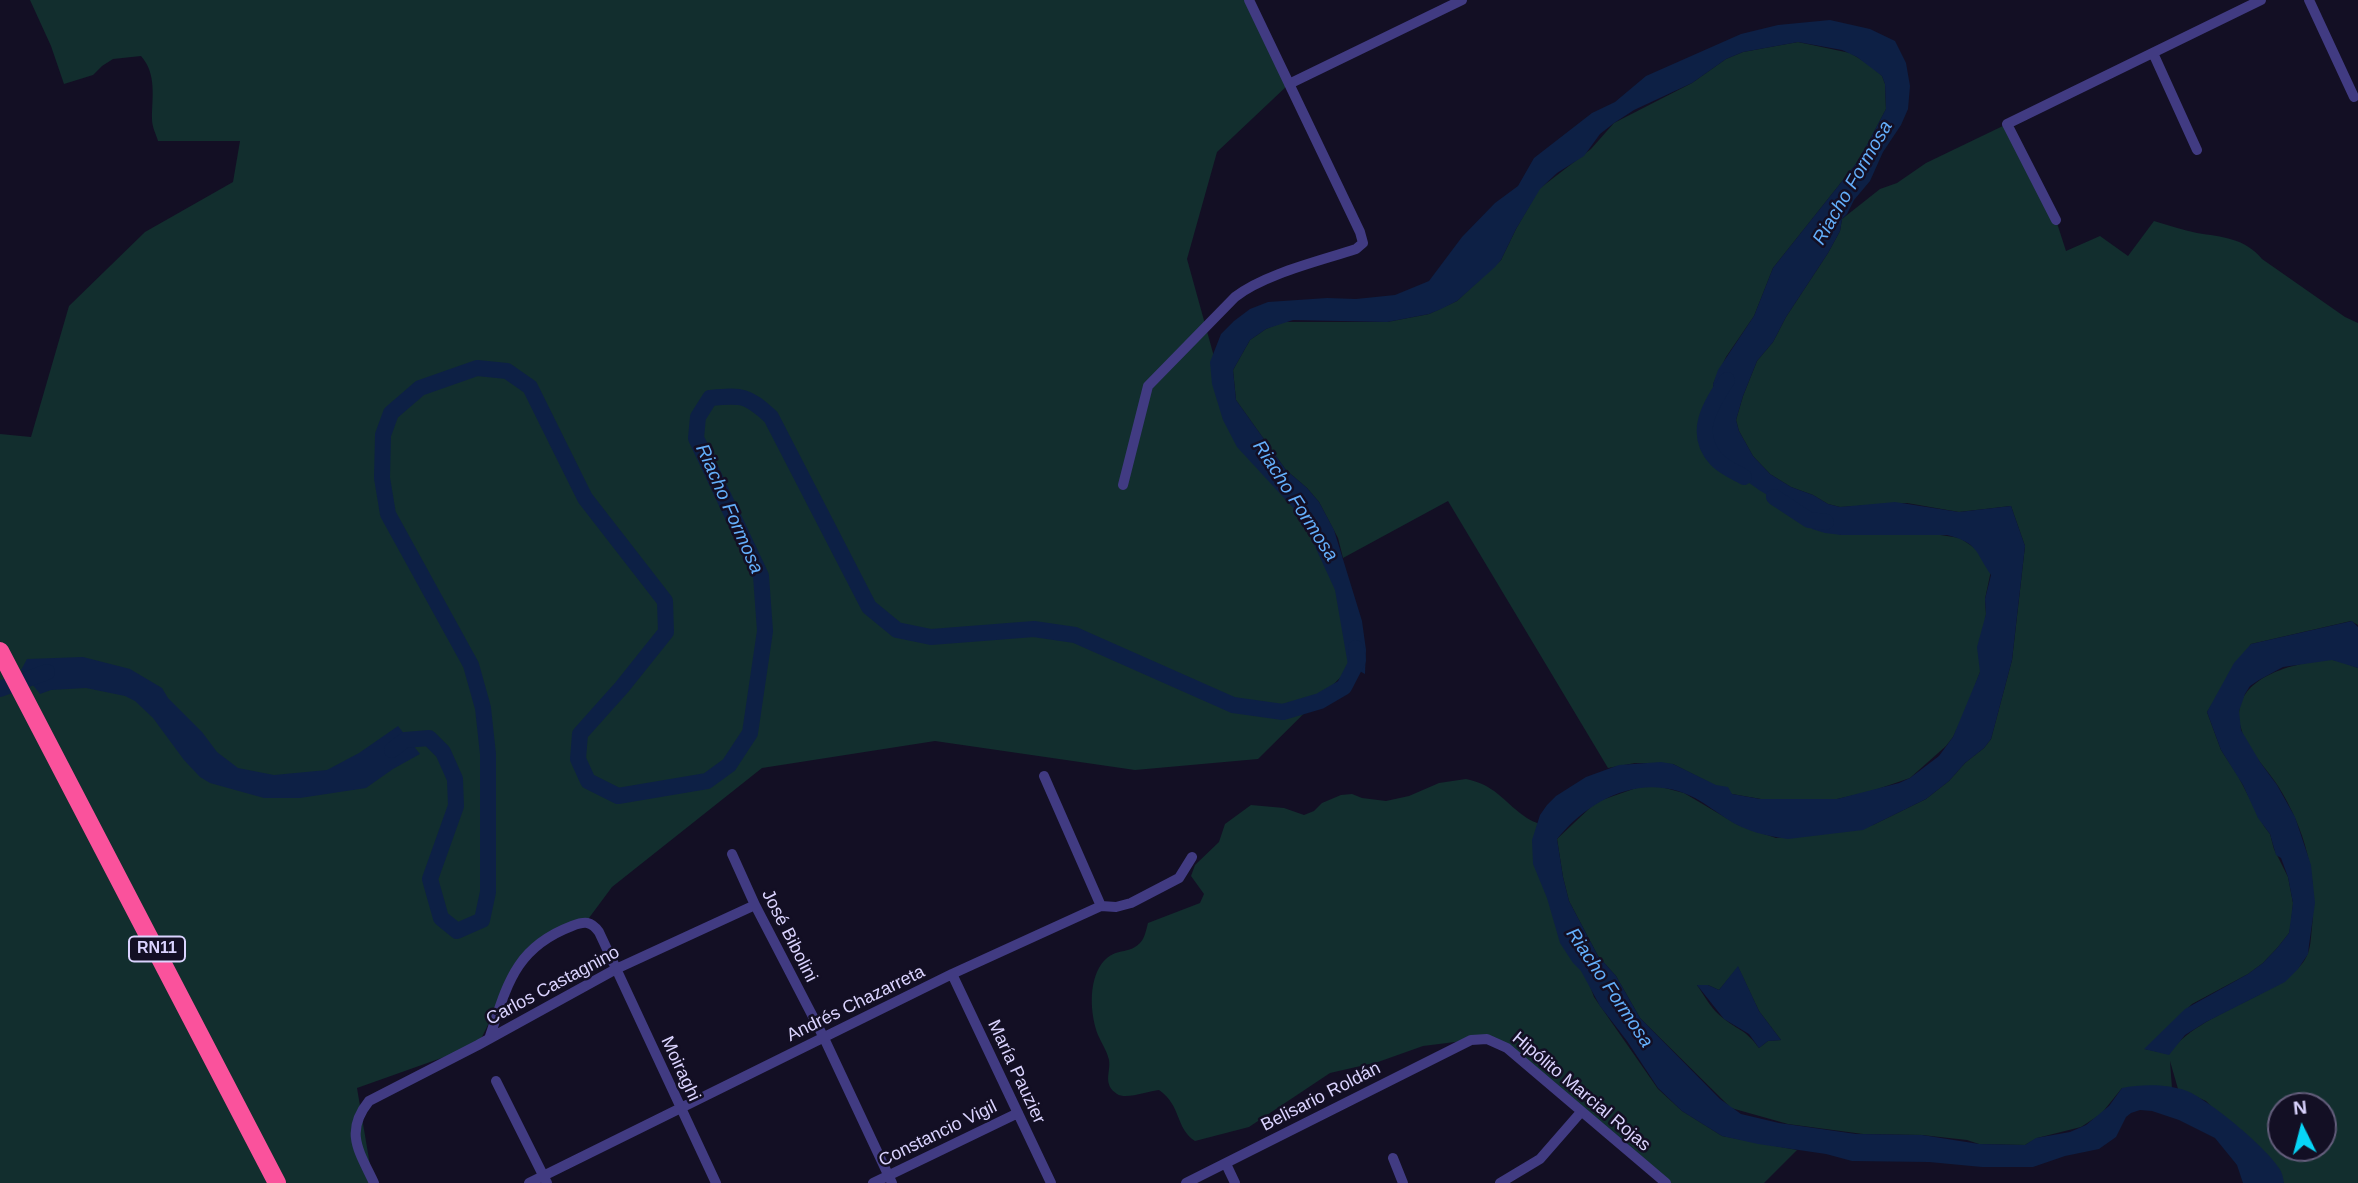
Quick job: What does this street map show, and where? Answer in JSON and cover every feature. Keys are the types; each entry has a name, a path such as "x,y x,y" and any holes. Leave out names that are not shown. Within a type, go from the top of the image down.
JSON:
{"highway":[{"name":"RN11","path":"0,651 277,1183"}],"street":[{"path":"1123,485 1148,386 1235,297 1254,285 1356,248 1363,243 1248,0"},
{"path":"1289,84 1462,0"},
{"path":"2056,220 2007,124 2261,0"},
{"path":"2309,0 2354,97"},
{"path":"2152,53 2197,150"},
{"path":"1044,776 1101,906"},
{"name":"José Bibolini","path":"732,854 755,905 824,1038 890,1179"},
{"name":"Andrés Chazarreta","path":"529,1183 546,1179 680,1108 952,974 1101,906 1116,907 1131,903 1179,878 1192,857"},
{"name":"Carlos Castagnino","path":"374,1183 357,1147 354,1133 360,1112 369,1101 616,969 755,905"},
{"name":"Moiraghi","path":"489,1039 510,979 528,953 555,932 586,922 593,924 716,1183"},
{"name":"María Pauzier","path":"952,974 1051,1183"},
{"name":"Hipólito Marcial Rojas","path":"1471,1040 1486,1039 1507,1048 1666,1183"},
{"name":"Belisario Roldán","path":"1185,1183 1471,1040"},
{"path":"496,1080 546,1179"},
{"path":"1500,1183 1540,1159 1581,1112"},
{"name":"Constancio Vigil","path":"873,1183 890,1179 1018,1113"},
{"path":"1393,1158 1403,1183"},
{"path":"1226,1164 1235,1183"}],"green space":[{"path":"30,0 1249,0 1289,84 1217,152 1187,259 1226,400 1316,526 1358,660 1258,759 1135,770 935,741 762,768 612,887 586,922 555,932 517,966 478,1045 357,1088 373,1183 0,1183 0,434 31,437 69,306 145,232 233,182 240,141 158,141 152,122 152,78 141,56 113,59 93,75 64,84 51,46"},
{"path":"1798,42 1850,53 1870,65 1882,76 1885,84 1886,109 1859,160 1773,268 1754,316 1726,357 1713,384 1715,399 1703,436 1716,459 1809,520 1841,535 1934,534 1960,538 1979,551 1992,566 1985,599 1980,672 1953,737 1910,778 1869,792 1837,799 1761,799 1732,794 1673,764 1635,763 1608,768 1448,501 1343,558 1338,538 1319,502 1286,470 1236,400 1233,370 1250,340 1283,322 1387,322 1429,314 1457,301 1501,260 1539,189 1591,149 1614,123 1692,83 1726,59 1743,52"},
{"path":"2007,124 2056,220 2066,251 2100,236 2128,256 2154,221 2192,232 2224,237 2248,247 2345,317 2358,323 2358,625 2351,621 2251,644 2207,712 2221,750 2270,834 2274,849 2288,877 2293,903 2289,933 2263,963 2192,1004 2145,1049 2169,1054 2201,1025 2284,980 2299,967 2308,953 2313,890 2307,854 2296,819 2287,802 2247,744 2239,714 2241,702 2247,692 2265,677 2301,664 2325,660 2339,661 2358,668 2358,1183 2284,1183 2206,1101 2178,1089 2170,1061 2172,1088 2122,1088 2101,1114 2081,1127 2037,1138 2025,1145 1979,1144 1922,1135 1863,1134 1788,1124 1731,1108 1640,1018 1616,976 1598,956 1569,901 1557,839 1602,800 1639,787 1661,787 1684,793 1738,825 1776,838 1873,825 1926,799 1949,781 1991,739 2012,660 2025,546 2011,506 1959,512 1907,503 1840,507 1828,504 1770,474 1753,456 1736,420 1757,361 1773,342 1828,253 1840,231 1842,219 1880,189 1897,183 1926,163","holes":["1738,967 1759,1011 1781,1040 1768,1041 1759,1048 1746,1034 1715,1011 1697,985 1708,985 1719,990"]},
{"path":"1466,779 1491,789 1527,818 1550,828 1544,860 1594,997 1658,1089 1682,1111 1722,1136 1797,1150 1764,1183 1666,1183 1507,1049 1471,1040 1423,1046 1378,1062 1330,1073 1249,1127 1195,1141 1184,1130 1172,1103 1159,1090 1121,1096 1112,1090 1108,1082 1109,1060 1092,1012 1093,987 1097,972 1107,958 1130,950 1140,943 1148,923 1200,903 1204,894 1191,876 1195,865 1219,842 1225,824 1251,805 1284,808 1304,815 1341,795 1352,794 1386,801 1409,796 1439,783"}],"water":[{"path":"1830,20 1870,29 1895,41 1906,63 1910,86 1908,109 1870,181 1842,219 1840,231 1828,253 1773,342 1757,361 1736,420 1739,431 1753,456 1770,474 1828,504 1840,507 1895,502 1959,512 2011,506 2025,546 2012,660 1991,739 1949,781 1926,799 1863,830 1788,839 1741,827 1695,798 1676,790 1638,788 1619,793 1585,811 1557,839 1569,901 1598,956 1616,976 1640,1018 1720,1099 1741,1114 1779,1123 1856,1134 1922,1135 1979,1144 2025,1145 2036,1138 2070,1132 2086,1125 2109,1106 2122,1088 2163,1086 2197,1096 2236,1125 2267,1154 2267,1162 2274,1162 2281,1171 2284,1183 2243,1183 2237,1165 2215,1138 2179,1120 2152,1111 2140,1110 2131,1113 2126,1117 2116,1137 2099,1149 2065,1156 2033,1167 1852,1161 1722,1136 1682,1111 1658,1088 1600,1006 1581,971 1560,943 1547,898 1533,864 1532,840 1540,815 1556,796 1586,777 1619,765 1661,762 1673,764 1716,785 1728,787 1732,794 1760,799 1837,799 1899,783 1939,756 1953,737 1980,672 1977,647 1986,614 1985,599 1991,575 1971,545 1947,535 1841,535 1812,529 1809,520 1759,490 1716,459 1706,420 1708,410 1715,399 1713,384 1718,370 1754,316 1773,268 1859,160 1886,109 1882,76 1857,57 1842,50 1798,42 1743,52 1726,59 1692,83 1634,110 1600,134 1584,156 1557,173 1540,189 1501,260 1457,301 1429,314 1387,322 1293,320 1266,329 1250,340 1233,370 1236,400 1286,470 1319,502 1334,530 1362,621 1366,650 1365,674 1348,665 1335,590 1307,529 1297,512 1237,447 1223,420 1212,384 1210,362 1221,334 1250,309 1268,302 1395,295 1429,281 1462,237 1495,203 1518,186 1534,158 1592,113 1615,102 1646,76 1741,34 1778,25"},
{"path":"2352,621 2358,627 2358,668 2332,660 2283,667 2250,686 2239,711 2241,730 2295,817 2311,865 2315,903 2308,954 2285,982 2185,1035 2169,1055 2144,1049 2185,1009 2263,963 2289,933 2293,903 2281,858 2276,855 2270,834 2258,818 2243,785 2221,750 2207,712 2234,663 2251,644"},
{"path":"83,657 130,669 162,688 217,752 238,768 274,775 327,770 359,753 398,726 420,754 366,788 300,798 264,798 210,783 200,777 184,760 153,718 135,701 125,696 86,688 51,690 40,694 21,670 27,659"},
{"path":"1738,966 1759,1011 1781,1040 1768,1041 1759,1048 1749,1034 1724,1019 1697,985 1708,985 1719,990"}],"waterway":[{"name":"Riacho Formosa","path":"392,750 405,740 429,738 443,752 455,779 456,806 430,879 441,918 457,931 482,920 488,892 488,754 483,708 471,665 388,514 382,478 383,435 391,413 420,388 477,368 507,371 530,387 585,498 665,601 666,632 580,734 578,759 588,781 618,796 707,781 729,765 750,733 765,631 761,576 696,438 698,417 710,398 744,398 771,417 869,607 897,630 931,637 1034,629 1075,635 1233,705 1283,712 1320,701 1344,687 1358,660 1356,648"},
{"name":"Riacho Formosa","path":"1727,380 1706,419 1705,439 1719,462 1744,477"},
{"name":"Riacho Formosa","path":"1774,497 1809,520 1826,522"},
{"name":"Riacho Formosa","path":"0,689 47,672"}]}
